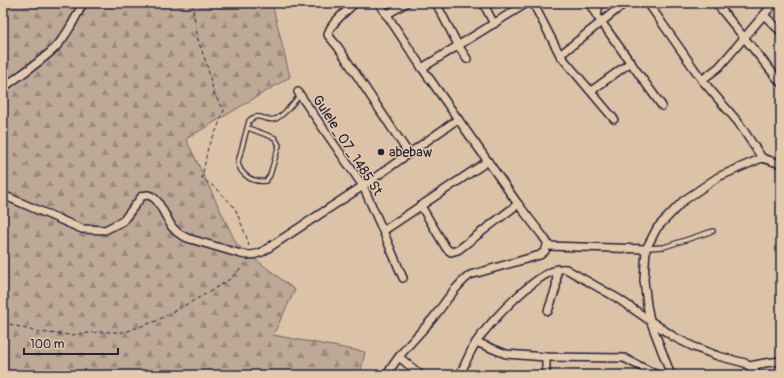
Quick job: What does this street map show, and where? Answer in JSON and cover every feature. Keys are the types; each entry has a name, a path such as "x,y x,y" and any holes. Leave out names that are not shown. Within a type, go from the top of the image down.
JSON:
{"street":[{"path":"3,88 55,47 70,27 83,3"},
{"path":"355,3 328,31 328,35 338,47 409,154"},
{"path":"379,3 422,68 518,204 542,235 548,246"},
{"path":"386,15 406,3"},
{"path":"436,3 467,59"},
{"path":"483,3 494,24"},
{"path":"422,68 527,3"},
{"path":"533,3 560,55 614,119"},
{"path":"589,3 662,106"},
{"path":"599,3 599,19"},
{"path":"560,55 599,19 624,3"},
{"path":"648,3 702,80 738,122 762,158 781,164"},
{"path":"716,3 781,83"},
{"path":"702,80 719,67 774,3"},
{"path":"764,15 781,32"},
{"path":"590,91 631,62"},
{"name":"Gulele_07_1485 St","path":"299,93 362,186 403,278"},
{"path":"3,195 82,229 105,230 123,221 138,200 142,196 148,195 153,197 158,202 172,227 178,233 187,238 249,256 262,252 362,186 458,119"},
{"path":"671,375 650,320 647,305 644,280 646,248 657,228 683,201 718,176 762,158"},
{"path":"383,231 488,161"},
{"path":"422,206 446,248 451,252 458,250 518,204"},
{"path":"548,246 646,248"},
{"path":"387,375 399,357 434,317 462,281 470,275 540,254 545,251 548,246"},
{"path":"548,312 556,288 557,269"},
{"path":"460,375 476,342 513,300 542,278 557,269 566,269 617,298 674,337 694,347 718,356 745,363 750,366 757,375"},
{"path":"476,342 500,353 546,357 624,358 657,375"},
{"path":"399,357 421,375"},
{"path":"546,357 546,375"},
{"path":"750,366 781,362"}],"lane":[{"path":"248,128 275,138 279,145 270,175 266,181 259,181 242,174 239,169 238,162 249,121 252,117 258,116 270,120 276,119 281,116 299,93"},
{"path":"646,248 664,247 713,231"}],"green space":[{"path":"3,3 272,3 290,77 186,139 237,245 295,290 273,335 365,352 360,375 3,375"}],"place":[{"name":"abebaw","path":"381,152"}]}
